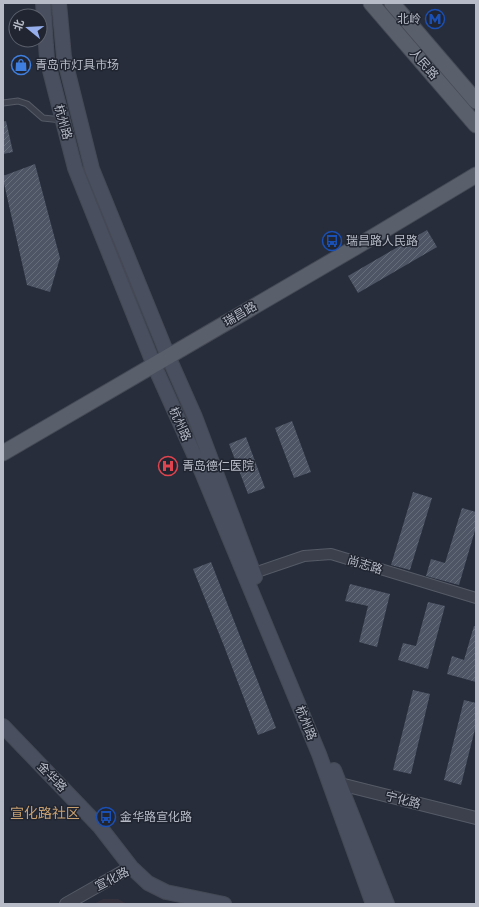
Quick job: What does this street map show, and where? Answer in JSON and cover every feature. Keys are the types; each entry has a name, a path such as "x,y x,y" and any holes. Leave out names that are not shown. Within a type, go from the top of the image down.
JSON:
{"main road":[{"name":"杭州路","path":"43,3 47,59 76,168 154,365 201,470 318,754 335,784 373,904"},
{"name":"杭州路","path":"59,3 64,56 92,169 168,356 195,417 335,784 387,904"},
{"name":"人民路","path":"371,3 476,125"},
{"name":"人民路","path":"392,3 476,101"},
{"name":"瑞昌路","path":"3,453 356,247 476,175"},
{"name":"金华路","path":"3,726 100,827 131,867"},
{"name":"宣化路","path":"131,867 148,883 166,892 224,904"}],"street":[{"name":"尚志路","path":"254,573 304,556 331,554 476,598"},
{"name":"宁化路","path":"335,784 476,818"},
{"name":"宣化路","path":"66,904 131,867"}],"lane":[{"path":"3,103 18,101 27,104 43,118 63,120"}],"shaded area":[{"path":"103,899 118,899 127,904 94,904"}],"building":[{"path":"6,121 13,152 3,154 3,122"},
{"path":"35,164 60,258 50,292 27,285 3,179 3,176"},
{"path":"427,230 437,247 358,293 348,276"},
{"path":"292,421 311,472 294,478 275,428"},
{"path":"246,437 265,488 248,494 229,444"},
{"path":"413,492 432,498 410,570 391,565"},
{"path":"462,508 476,512 476,527 459,585 426,576 431,559 445,563"},
{"path":"211,562 276,728 258,735 193,569"},
{"path":"350,584 390,594 377,647 359,642 368,606 345,601"},
{"path":"428,602 445,606 428,669 398,660 403,643 416,646"},
{"path":"474,626 476,626 476,682 447,674 452,656 464,660"},
{"path":"413,690 430,694 411,774 393,770"},
{"path":"464,700 476,703 476,725 461,785 444,780"}],"place":[{"name":"北岭","path":"435,19"},
{"name":"青岛市灯具市场","path":"21,65"},
{"name":"瑞昌路人民路","path":"332,241"},
{"name":"青岛德仁医院","path":"168,466"},
{"name":"金华路宣化路","path":"106,817"}],"district":[{"name":"宣化路社区","path":"45,813"}]}
